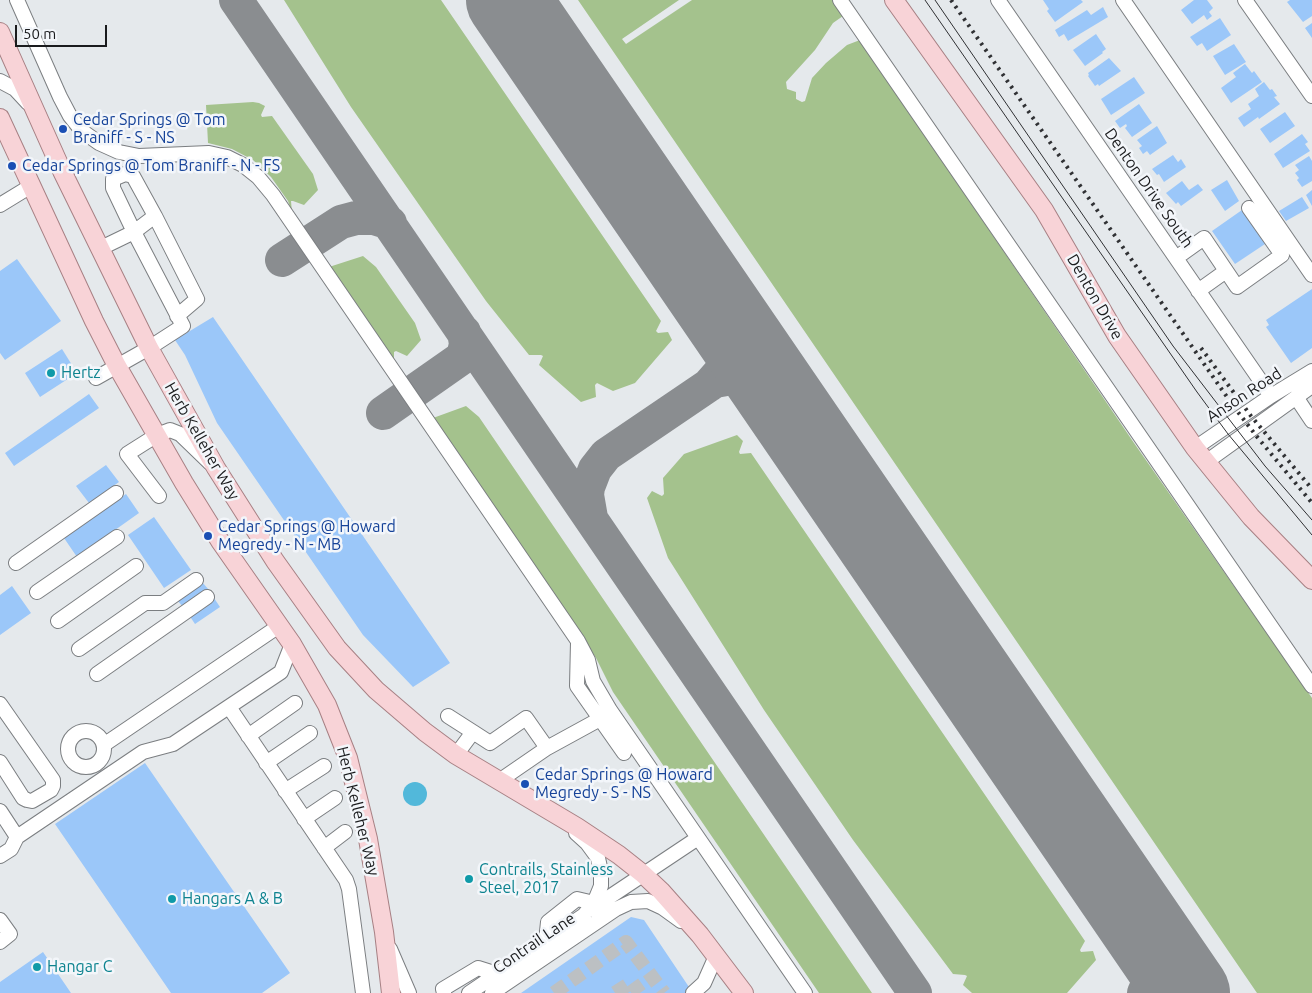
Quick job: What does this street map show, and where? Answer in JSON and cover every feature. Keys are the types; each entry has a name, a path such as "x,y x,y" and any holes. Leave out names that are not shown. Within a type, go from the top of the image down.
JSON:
{"main road":[{"name":"Denton Drive","path":"894,0 1044,210 1117,336 1200,455 1251,517 1312,580"},
{"name":"Herb Kelleher Way","path":"0,32 99,249 149,348 216,468 275,561 337,648 376,690 425,732 456,755 553,812 619,855 643,874 661,891 700,935 744,993"},
{"name":"Herb Kelleher Way","path":"0,118 116,366 220,541 292,644 327,705 348,758 368,839 384,932 391,993"}],"street":[{"path":"17,0 70,116 82,131 99,143 118,152 139,156 209,153 227,157 243,165 258,177 279,204 578,641 576,686 605,714 698,838 805,993"},
{"path":"840,0 1312,686"},
{"name":"Denton Drive South","path":"998,0 1271,396"},
{"path":"1123,0 1312,274"},
{"path":"1245,0 1312,96"},
{"path":"0,81 15,89 35,111"},
{"path":"96,378 149,348 182,326 134,232 113,188 113,180 124,174 133,176 197,299 177,316"},
{"path":"0,205 31,186"},
{"path":"1176,258 1204,238 1237,287 1282,256 1249,208"},
{"path":"99,249 134,232 155,216"},
{"path":"1198,290 1226,270"},
{"name":"Anson Road","path":"1200,455 1271,396 1312,372"},
{"name":"Anson Road","path":"1200,455 1312,386"},
{"path":"1296,397 1312,421"},
{"path":"159,496 127,454 157,435 170,430 180,434 216,468"},
{"path":"16,563 116,493"},
{"path":"37,592 117,537"},
{"path":"58,620 136,566"},
{"path":"79,649 145,602 163,603 196,580"},
{"path":"97,674 207,597"},
{"path":"104,744 279,626"},
{"path":"0,856 11,849 20,835 143,752 173,744 280,672 292,644"},
{"path":"248,736 295,703"},
{"path":"0,704 53,780 51,790 32,801 27,800 0,762"},
{"path":"229,707 346,880 349,889 363,993"},
{"path":"499,781 547,748 605,714"},
{"path":"605,714 624,753"},
{"path":"448,716 490,742 526,718 547,748"},
{"path":"266,763 310,732"},
{"path":"456,755 473,732"},
{"path":"286,791 324,766"},
{"path":"304,819 335,798"},
{"path":"0,811 20,835"},
{"name":"Contrail Lane","path":"553,812 587,843 598,858 601,886 594,903 584,915"},
{"path":"324,848 345,832"},
{"name":"Contrail Lane","path":"469,993 698,838"},
{"path":"546,941 548,922 577,899 594,903"},
{"name":"Contrail Lane","path":"492,993 616,909 631,902 648,902 663,908 700,935"},
{"path":"0,920 10,934 0,942"},
{"path":"384,932 409,993"},
{"path":"693,993 704,983 716,956"},
{"path":"444,993 443,989 478,968 496,974"}],"green space":[{"path":"284,0 441,0 661,321 656,331 658,333 668,332 672,340 635,383 613,391 597,383 595,385 596,397 581,402 539,365 543,356 529,355 486,301 351,107"},
{"path":"578,0 679,0 622,39 626,44 692,0 832,0 843,16 833,23 815,50 786,82 787,89 796,92 796,99 802,102 805,101 812,78 847,45 860,40 1134,443 1312,698 1312,993 1257,993"},
{"path":"253,102 265,106 262,117 272,116 313,174 318,190 304,205 291,201 292,213 288,201 271,177 253,160 232,149 208,143 206,105"},
{"path":"363,256 376,267 415,323 421,340 407,356 396,351 394,352 394,360 329,267"},
{"path":"466,406 479,417 872,993 819,993 613,692 596,658 433,418"},
{"path":"737,435 743,441 740,454 751,453 1085,941 1080,950 1081,952 1093,951 1096,960 1067,993 972,993 963,985 967,976 953,974 853,840 764,710 668,558 647,498 652,491 662,496 664,494 663,478 684,454"}],"water":[{"path":"415,782 423,786 427,794 423,802 415,806 407,802 403,794 407,786"}],"building":[{"path":"1043,0 1081,0 1083,2 1055,22 1047,11 1049,9"},
{"path":"1194,0 1207,0 1213,8 1209,12 1212,16 1207,20 1204,15 1192,24 1181,10"},
{"path":"1290,0 1312,0 1312,16 1303,22 1287,2"},
{"path":"1103,7 1108,17 1068,41 1064,34 1059,37 1055,30 1087,10 1091,15"},
{"path":"1220,18 1231,35 1207,51 1202,43 1197,46 1190,37"},
{"path":"1312,23 1312,38 1305,28"},
{"path":"1096,34 1106,49 1085,66 1073,50"},
{"path":"1234,44 1246,62 1225,75 1213,56"},
{"path":"1109,58 1121,71 1099,86 1098,84 1095,86 1088,73"},
{"path":"1245,64 1252,73 1254,71 1262,82 1231,103 1221,88 1236,77 1233,73"},
{"path":"1134,77 1145,93 1111,115 1101,99"},
{"path":"1264,82 1270,90 1272,89 1277,96 1274,97 1280,104 1244,127 1238,118 1251,109 1248,104 1259,96 1255,89"},
{"path":"1139,104 1152,123 1132,137 1125,128 1126,124 1120,128 1115,121"},
{"path":"1285,112 1295,126 1270,143 1260,129"},
{"path":"1157,126 1167,143 1150,155 1147,151 1143,154 1139,148 1142,146 1137,140"},
{"path":"1302,134 1308,142 1305,144 1310,151 1283,168 1274,154"},
{"path":"1173,155 1178,162 1181,159 1186,167 1164,182 1159,174 1157,175 1152,169"},
{"path":"1309,156 1312,161 1312,181 1302,187 1297,180 1299,178 1295,173 1299,170 1295,165"},
{"path":"1227,180 1239,201 1225,211 1211,190"},
{"path":"1182,181 1189,190 1198,184 1203,190 1181,206 1178,202 1176,204 1166,193"},
{"path":"1312,190 1312,206 1306,195"},
{"path":"1302,197 1309,208 1286,221 1279,211"},
{"path":"1242,210 1265,244 1235,264 1212,231"},
{"path":"17,259 61,321 5,360 0,353 0,271"},
{"path":"1312,289 1312,348 1291,363 1266,327 1269,325 1266,320"},
{"path":"213,317 450,663 413,687 363,635 217,423 185,355 175,340"},
{"name":"Hertz","path":"62,349 77,373 40,397 25,373"},
{"path":"89,394 99,408 14,466 5,453"},
{"path":"106,465 119,482 89,503 76,486"},
{"path":"126,494 139,513 77,557 64,538"},
{"path":"154,517 191,570 164,588 128,535"},
{"path":"202,582 209,590 184,608 177,600"},
{"path":"12,586 31,613 0,635 0,595"},
{"path":"214,598 220,607 195,624 189,615"},
{"name":"Hangars A & B","path":"145,763 290,973 262,993 171,993 55,824"},
{"path":"631,917 644,920 693,993 521,993"},
{"name":"Hangar C","path":"43,952 71,993 0,993 0,982"}],"taxiway":[{"path":"236,0 915,993"},
{"path":"282,260 341,222 356,218 374,218 390,223"},
{"path":"709,385 723,369 728,353 729,332 723,314"},
{"path":"383,413 463,357 466,344 464,332"},
{"path":"591,518 587,495 588,487 595,469 606,455 715,381 732,378 750,379 776,391"},
{"path":"1144,993 1152,975 1153,960 1146,931"}],"runway":[{"path":"508,0 1188,993"}],"tunnel":[{"path":"554,993 626,942 664,993"},
{"path":"615,993 632,982 640,993"}],"tram line":[{"path":"925,0 1197,392 1228,434 1312,535"},
{"path":"935,0 1173,346 1265,466 1312,520"}],"railway":[{"path":"951,0 1234,407 1312,503"},
{"path":"1201,348 1251,416 1312,489"}],"place":[{"name":"Cedar Springs @ Tom Braniff - S - NS","path":"63,129"},
{"name":"Cedar Springs @ Tom Braniff - N - FS","path":"12,166"},
{"name":"Hertz","path":"51,373"},
{"name":"Cedar Springs @ Howard Megredy - N - MB","path":"208,536"},
{"name":"Cedar Springs @ Howard Megredy - S - NS","path":"525,784"},
{"name":"Contrails, Stainless Steel, 2017","path":"469,879"},
{"name":"Hangars A & B","path":"172,899"},
{"name":"Hangar C","path":"37,967"}]}
